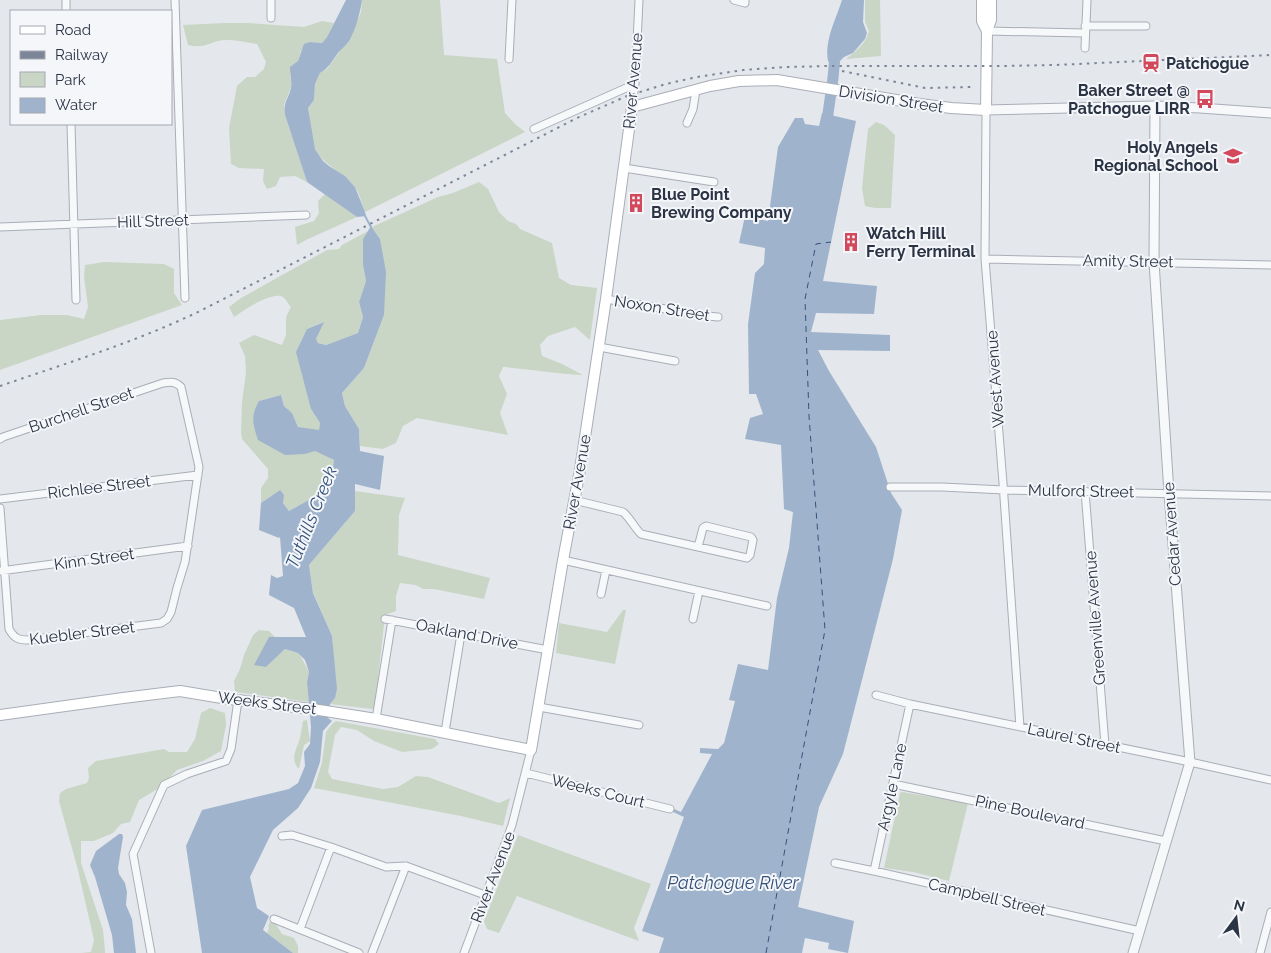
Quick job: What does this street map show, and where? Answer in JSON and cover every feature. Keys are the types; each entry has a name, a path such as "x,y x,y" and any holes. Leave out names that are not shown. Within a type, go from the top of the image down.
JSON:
{"main road":[{"name":"West Avenue","path":"982,0 982,20 987,31"},
{"name":"West Avenue","path":"986,110 987,31 991,20 991,0"},
{"name":"Division Street","path":"632,107 710,86 739,81 776,80 920,104 986,110"},
{"name":"River Avenue","path":"531,750 580,470 632,107"},
{"name":"Weeks Street","path":"0,715 180,692 324,710 531,750"}],"street":[{"path":"175,0 185,298"},
{"path":"271,0 272,18"},
{"path":"509,59 512,0"},
{"name":"River Avenue","path":"632,107 639,0"},
{"path":"734,0 745,3 745,0"},
{"path":"1085,48 1087,0"},
{"path":"987,31 1146,26"},
{"path":"534,128 635,84"},
{"path":"687,123 693,109 696,90"},
{"name":"Division Street","path":"986,110 1155,106 1271,113"},
{"name":"Cedar Avenue","path":"1133,953 1190,762 1169,493 1154,262 1155,106"},
{"name":"West Avenue","path":"986,110 985,259 1004,490 1020,727"},
{"path":"71,125 76,300"},
{"path":"624,168 714,182"},
{"name":"Hill Street","path":"0,227 306,214"},
{"name":"Amity Street","path":"985,259 1271,264"},
{"name":"Noxon Street","path":"606,299 718,317"},
{"path":"599,347 675,362"},
{"name":"Burchell Street","path":"0,439 163,383 172,382 177,383 181,387 198,459 198,475"},
{"path":"188,546 198,475"},
{"name":"Richlee Street","path":"0,499 198,475"},
{"name":"Mulford Street","path":"890,487 942,486 1004,490 1271,496"},
{"name":"Greenville Avenue","path":"1085,491 1105,745"},
{"path":"574,500 623,512 641,534 698,547 747,558 750,555 753,540 751,537 706,526 703,528 698,547"},
{"path":"0,508 3,571"},
{"name":"Kinn Street","path":"3,571 188,546"},
{"name":"Kuebler Street","path":"3,571 9,629 12,636 20,640 160,623 167,619 171,612 186,562 188,546"},
{"path":"563,560 767,606"},
{"path":"601,594 606,570"},
{"path":"693,619 699,591"},
{"name":"Oakland Drive","path":"376,719 388,619 548,650"},
{"path":"445,732 461,634"},
{"name":"Laurel Street","path":"876,695 910,704 1271,780"},
{"path":"151,953 133,854 164,786 187,774 226,761 231,747 238,700"},
{"name":"Argyle Lane","path":"874,871 910,704"},
{"path":"539,707 639,725"},
{"name":"River Avenue","path":"464,953 512,825 531,750"},
{"name":"Weeks Court","path":"526,773 670,809"},
{"name":"Pine Boulevard","path":"893,784 1166,841"},
{"path":"282,836 292,834 386,867 406,866 486,895"},
{"path":"300,929 331,847"},
{"name":"Campbell Street","path":"835,863 1140,931"},
{"path":"372,953 406,866"},
{"path":"1260,953 1271,912"},
{"path":"274,919 359,953"}],"green space":[{"path":"362,0 440,0 444,55 497,59 505,113 525,132 365,212 355,187 346,177 324,161 316,150 308,108 314,100 315,84 320,73 327,69 348,42 361,12"},
{"path":"865,0 880,0 881,56 846,59 863,44 869,31 865,22"},
{"path":"322,21 334,23 322,43 310,42 301,51 298,61 290,74 291,87 284,105 285,115 307,182 295,176 280,177 276,186 267,189 263,181 264,169 239,168 231,164 229,128 237,86 247,77 255,77 264,69 266,62 257,44 222,40 200,46 188,45 183,25 248,23 304,27"},
{"path":"876,122 884,125 895,135 891,208 865,206 862,188 868,129"},
{"path":"479,182 488,189 499,212 508,221 516,224 520,229 552,243 559,278 571,285 597,288 590,340 575,327 548,336 540,345 542,356 583,375 503,367 499,376 507,394 500,413 508,435 417,418 403,426 396,443 383,449 360,446 359,429 345,406 342,393 364,368 384,315 380,239 372,227 438,197"},
{"path":"325,194 357,217 297,245 295,227 314,221 319,213 318,201"},
{"path":"368,231 363,239 363,265 366,281 359,302 363,317 358,333 326,345 318,343 316,339 323,322 307,329 311,409 320,423 319,431 298,427 292,413 284,406 281,395 259,401 305,454 315,450 334,460 334,469 323,480 323,492 289,511 283,503 280,490 261,503 261,488 268,478 268,469 242,439 242,402 246,372 245,356 239,343 254,335 282,345 286,335 286,317 291,307 283,297 278,296 258,302 234,317 229,307 241,298 327,250 339,249 342,245"},
{"path":"104,262 164,264 174,269 174,293 182,305 0,370 0,320 41,315 67,315 84,319 88,307 84,277 85,265"},
{"path":"355,491 405,498 399,515 398,555 490,578 484,599 434,589 423,589 416,585 400,583 396,596 396,611 385,615 375,706 372,709 330,704 335,698 332,636 313,592 309,565 355,511"},
{"path":"623,610 626,610 615,664 556,653 559,623 607,632"},
{"path":"259,630 269,631 275,637 269,637 266,667 285,649 300,655 309,672 307,682 309,702 235,692 234,681 244,655 253,635"},
{"path":"210,708 225,713 226,725 221,751 203,761 177,770 159,788 139,800 130,822 121,824 113,833 94,841 81,841 81,863 103,930 105,953 81,953 91,952 94,940 78,870 59,801 60,793 66,789 87,783 89,778 88,768 96,761 164,749 169,752 187,752 195,739 201,713"},
{"path":"307,720 310,741 304,745 299,769 294,758 303,721"},
{"path":"336,721 435,739 439,744 432,749 402,752 374,741 357,730 341,727 335,735 328,772 332,779 383,789 398,787 416,776 428,777 499,803 510,798 503,826 461,816 314,788 322,763 326,732"},
{"path":"900,793 968,803 949,881 913,872 884,868"},
{"path":"518,835 651,884 634,928 639,941 517,896 499,933 487,929 484,921"},
{"path":"272,918 282,934 294,938 298,946 298,953 293,953 267,933"}],"water":[{"path":"346,0 362,0 356,26 349,41 328,67 320,73 315,84 314,100 308,108 315,149 323,161 345,176 355,187 366,216 357,217 307,182 285,115 285,104 291,88 290,67 298,61 304,44 310,42 322,43"},
{"path":"842,0 864,0 863,22 867,33 865,39 853,53 844,57 838,63 830,63 827,53 829,38"},
{"name":"Patchogue River","path":"822,113 856,121 823,281 877,286 874,314 816,313 811,332 890,335 890,351 818,350 876,447 891,493 902,510 893,559 843,754 819,807 798,907 854,921 848,953 828,949 829,943 805,938 802,953 659,953 664,938 642,931 684,817 673,812 674,809 681,812 712,754 700,753 700,748 718,749 724,743 735,701 729,700 738,664 768,670 777,598 789,548 793,512 784,509 781,445 745,439 750,418 763,414 756,394 749,394 748,324 755,273 764,264 765,248 739,243 745,216 768,221 778,147 795,118 803,118 805,124 819,126"},
{"path":"371,226 380,239 386,272 384,315 364,368 342,393 345,406 359,429 360,451 384,456 380,490 355,484 355,511 309,565 313,593 332,636 337,689 335,698 330,704 328,718 332,721 323,731 320,762 311,788 298,808 273,830 250,877 257,908 269,916 263,930 293,953 202,953 186,846 202,810 289,789 298,783 305,766 304,752 310,744 311,727 307,682 309,672 305,660 298,653 285,649 266,667 254,665 269,637 306,637 294,608 269,595 271,575 277,578 283,576 280,537 259,530 261,503 280,490 284,495 283,503 289,511 323,492 323,480 333,469 334,460 315,451 305,454 285,455 258,440 253,416 259,401 281,395 284,406 292,413 298,427 319,430 320,423 311,409 296,352 307,329 324,322 316,339 318,343 326,345 358,333 363,317 359,302 366,281 363,265 363,239"},
{"path":"119,834 122,834 123,837 118,868 127,892 126,905 132,919 136,953 114,953 112,935 90,865 96,851"}],"waterway":[{"name":"Patchogue River","path":"826,128 837,50"},
{"name":"Tuthills Creek","path":"365,216 371,227"}],"ferry route":[{"path":"766,953 825,630 809,416 805,299 816,244 831,242"}],"railway":[{"path":"0,386 101,352 176,322 577,118 627,96 666,84 743,70 786,67 1056,65 1271,55"},
{"path":"842,71 925,88 973,87"}],"place":[{"name":"Patchogue","path":"1151,63"},
{"name":"Baker Street @ Patchogue LIRR","path":"1205,99"},
{"name":"Holy Angels Regional School","path":"1233,156"},
{"name":"Blue Point Brewing Company","path":"636,203"},
{"name":"Watch Hill Ferry Terminal","path":"851,242"}]}
